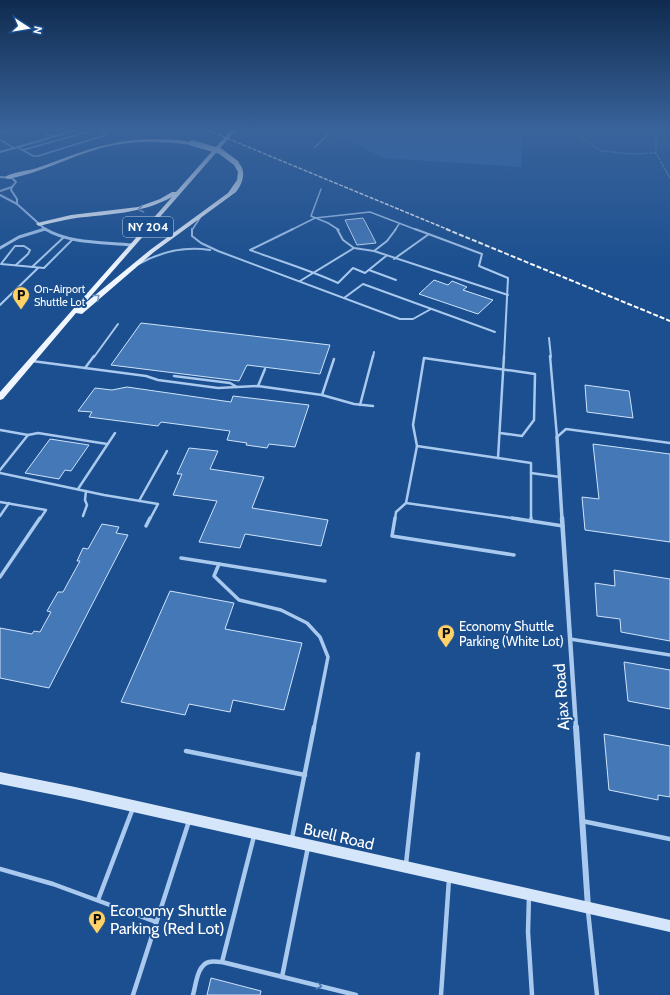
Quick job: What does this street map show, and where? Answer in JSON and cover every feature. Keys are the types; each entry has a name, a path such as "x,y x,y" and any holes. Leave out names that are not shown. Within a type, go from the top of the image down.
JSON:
{"main road":[{"name":"NY 204","path":"0,397 56,331 194,176"},
{"path":"56,331 152,251 230,194 238,185 240,176"},
{"path":"39,224 68,218 121,212 147,207 168,197 187,184"}],"street":[{"path":"0,177 8,177 16,182 12,187 0,191"},
{"path":"12,187 11,190 17,199 17,204"},
{"path":"0,195 17,204 45,229 64,237 132,245"},
{"path":"0,248 19,237 45,229"},
{"name":"Ajax Road","path":"557,437 588,907"},
{"name":"Buell Road","path":"0,778 670,926"}],"lane":[{"path":"321,189 311,216 328,223 339,230 343,240 354,248 374,251 394,259 508,295"},
{"path":"205,212 194,225 192,234 195,239 201,243 218,251 404,320 417,318 431,309"},
{"path":"386,256 365,273 353,268 338,283 314,272 301,269 250,250 315,218 370,212 482,254 479,266 508,278 498,458"},
{"path":"374,251 387,241 399,224"},
{"path":"394,259 430,234"},
{"path":"31,267 64,237"},
{"path":"16,265 29,252 30,249 20,245 14,247 1,264 44,268 73,239"},
{"path":"128,271 151,257 173,249 192,247 218,251"},
{"path":"300,281 354,248"},
{"path":"0,305 38,268"},
{"path":"369,270 396,280"},
{"path":"344,298 363,284 495,332"},
{"path":"85,368 118,324"},
{"path":"549,338 557,437"},
{"path":"360,404 374,352"},
{"path":"500,433 522,436 534,420 535,374 424,358 413,425 417,446 406,503 396,512 392,536 514,554"},
{"path":"322,395 334,359"},
{"path":"31,360 146,376 158,380 213,388 258,386 322,395 373,406"},
{"path":"258,386 266,369"},
{"path":"174,376 230,383 236,387"},
{"path":"557,437 566,429 670,443"},
{"path":"0,430 28,434 38,433 107,444"},
{"path":"78,489 115,432"},
{"path":"28,434 0,472 86,491 158,504 146,526"},
{"path":"417,446 531,463 531,521"},
{"path":"139,501 167,450"},
{"path":"531,473 560,477"},
{"path":"83,516 87,505 85,500 86,491"},
{"path":"0,502 46,510 0,577"},
{"path":"0,516 9,503"},
{"path":"406,503 563,526"},
{"path":"181,558 325,581"},
{"path":"219,564 214,576 239,600 281,610 307,623 320,637 328,657 292,842"},
{"path":"570,639 670,655"},
{"path":"186,751 305,775"},
{"path":"406,867 418,754"},
{"path":"98,900 134,807"},
{"path":"132,995 189,819"},
{"path":"582,821 670,839"},
{"path":"222,962 254,833"},
{"path":"282,977 308,846"},
{"path":"0,869 32,877 156,922"},
{"path":"441,995 450,877"},
{"path":"529,894 528,932 532,995"},
{"path":"588,907 597,995"},
{"path":"193,995 200,971 205,964 210,962 222,962 356,995"}],"building":[{"path":"363,218 376,243 357,245 345,220"},
{"path":"434,280 448,285 452,281 467,287 463,290 493,300 478,314 419,294"},
{"path":"141,323 330,345 320,374 247,365 239,381 111,365"},
{"path":"585,385 629,391 633,418 587,412"},
{"path":"127,387 231,402 233,396 309,405 295,447 269,444 267,448 227,440 230,431 161,422 158,426 89,417 92,412 78,411 95,388 112,390"},
{"path":"50,439 89,445 71,471 65,470 59,479 25,473"},
{"path":"593,444 670,454 670,542 585,530 582,497 599,499"},
{"path":"189,448 218,451 210,469 264,477 252,508 328,520 321,546 245,534 240,548 199,542 217,501 173,495 182,474 177,474"},
{"path":"102,524 119,527 116,533 128,535 49,688 0,678 0,628 32,634 34,631 40,632 51,612 47,611 58,592 63,592 80,561 77,561 83,548 88,549"},
{"path":"614,570 670,579 670,641 621,632 620,619 597,616 595,583 615,586"},
{"path":"170,591 234,603 225,629 302,643 284,710 233,700 230,712 189,704 185,715 121,702"},
{"path":"624,662 670,670 670,709 628,701"},
{"path":"604,734 670,746 670,797 658,795 658,800 609,790"},
{"path":"211,978 261,991 260,995 207,995"}],"railway":[{"path":"319,176 449,230"},
{"path":"446,229 670,321"}],"place":[{"name":"On-Airport Shuttle Lot","path":"21,310"},
{"name":"Economy Shuttle Parking (White Lot)","path":"446,648"},
{"name":"Economy Shuttle Parking (Red Lot)","path":"97,934"}]}
